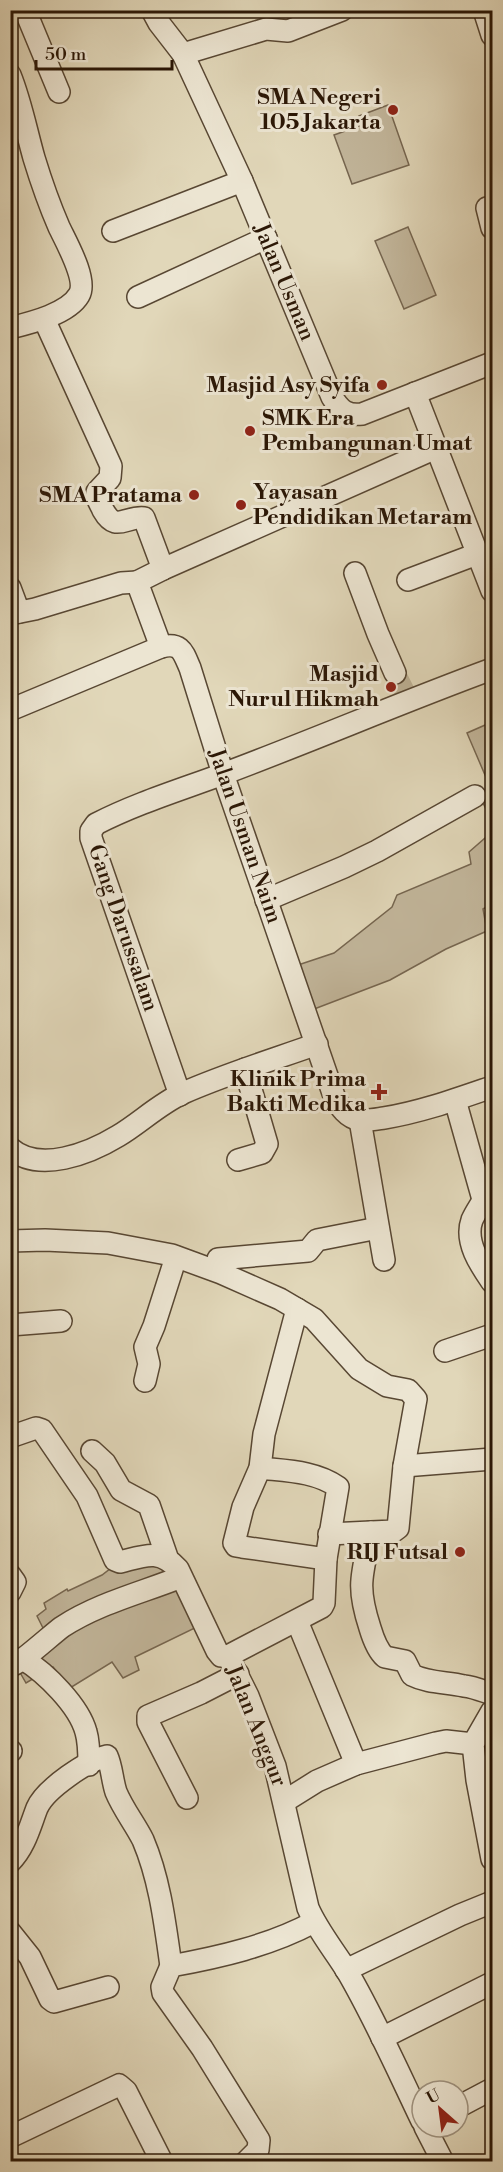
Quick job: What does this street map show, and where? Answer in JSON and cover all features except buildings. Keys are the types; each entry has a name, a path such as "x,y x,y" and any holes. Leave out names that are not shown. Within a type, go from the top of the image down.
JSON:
{"street":[{"path":"24,10 59,92"},
{"name":"Jalan Usman","path":"152,10 183,54 242,181 332,397 338,406 348,414 362,414 492,363"},
{"path":"183,54 266,29 288,31 342,10"},
{"path":"484,10 492,35"},
{"path":"10,75 20,100 43,188 78,269 82,285 80,294 72,303 44,319 10,328"},
{"path":"113,231 242,181"},
{"path":"487,208 492,228"},
{"path":"138,297 266,238"},
{"path":"44,319 111,466 110,478 97,492 98,501 107,518 113,522 144,518 164,569"},
{"path":"415,393 492,591"},
{"path":"10,588 15,613 121,582 137,582 436,448"},
{"path":"408,580 477,554"},
{"path":"355,573 395,673"},
{"path":"10,710 161,647 137,582"},
{"name":"Jalan Usman Naim","path":"161,647 172,644 183,652 190,668 223,774 339,1106 360,1120"},
{"path":"223,774 407,697 492,669"},
{"name":"Gang Darussalam","path":"180,1095 91,838 91,831 96,824 143,801 223,774"},
{"path":"266,900 352,863 475,796"},
{"path":"10,1148 20,1156 40,1160 58,1159 80,1153 118,1136 180,1095 317,1044"},
{"path":"238,1160 262,1153 267,1144 245,1069"},
{"path":"384,1260 360,1120 397,1116 492,1087"},
{"path":"455,1100 488,1200 472,1220 470,1228 475,1253 492,1282"},
{"path":"218,1259 308,1251 317,1240 378,1228"},
{"path":"10,1241 108,1243 176,1257 221,1273 280,1299 321,1324 359,1369 387,1386 408,1390 413,1394 416,1399 404,1466 398,1528 394,1531 329,1534"},
{"path":"145,1381 149,1364 145,1347 176,1257"},
{"path":"297,1309 264,1434 260,1468 243,1507 235,1545 326,1559"},
{"path":"10,1325 61,1321"},
{"path":"445,1351 492,1335"},
{"path":"10,1437 36,1428 40,1428 48,1436 87,1496 116,1560 120,1562 154,1554 175,1568 62,1627 17,1662 48,1676 81,1720 86,1731 89,1765"},
{"name":"Jalan Anggur","path":"92,1451 105,1463 122,1490 149,1505 175,1568 217,1651 233,1665 275,1766 285,1801 301,1882 314,1922 346,1970 410,2096"},
{"path":"404,1466 492,1459"},
{"path":"187,1798 148,1722 148,1716 201,1693 233,1665 297,1621 322,1607 324,1603 329,1534 338,1487 326,1478 260,1468"},
{"path":"371,1532 360,1584 372,1634 382,1654 405,1661 409,1672 415,1677 445,1684 463,1685 492,1694"},
{"path":"10,1575 15,1582 10,1592"},
{"path":"297,1621 356,1764"},
{"path":"492,1711 472,1744 492,1859"},
{"path":"285,1801 317,1781 356,1764 447,1741 472,1744"},
{"path":"10,1862 20,1850 44,1796 57,1784 107,1756 111,1779 119,1799 142,1840 153,1868 163,1909 171,1966 162,1987 163,1993 202,2048 259,2140 258,2150 246,2162"},
{"path":"346,1970 492,1902"},
{"path":"171,1966 272,1942 314,1922"},
{"path":"10,1932 30,1958 50,1999 54,2002 108,1987"},
{"path":"382,2038 492,1983"},
{"path":"10,2137 119,2085 126,2091 162,2162"},
{"path":"470,2101 492,2089"},
{"path":"431,2139 443,2162"}],"shaded area":[{"path":"388,105 409,165 352,184 334,135 362,125 359,116"},
{"path":"408,227 436,295 404,309 375,241"},
{"path":"492,722 492,821 479,795 491,789 467,733"},
{"path":"492,832 492,904 483,909 487,931 446,949 390,980 309,1011 295,966 334,953 392,907 397,895 471,864 469,852"},
{"path":"143,1560 170,1569 199,1626 135,1657 139,1670 123,1678 112,1662 70,1688 53,1667 26,1683 14,1662 46,1634 37,1616 46,1609 44,1603 67,1589 68,1591 102,1575 115,1565"}],"tunnel":[{"path":"395,673 406,695"}],"place":[{"name":"SMA Negeri 105 Jakarta","path":"393,110"},
{"name":"Masjid Asy Syifa","path":"382,385"},
{"name":"SMK Era Pembangunan Umat","path":"250,431"},
{"name":"SMA Pratama","path":"194,495"},
{"name":"Yayasan Pendidikan Metaram","path":"241,505"},
{"name":"Masjid Nurul Hikmah","path":"391,687"},
{"name":"Klinik Prima Bakti Medika","path":"379,1092"},
{"name":"RIJ Futsal","path":"460,1552"}]}
